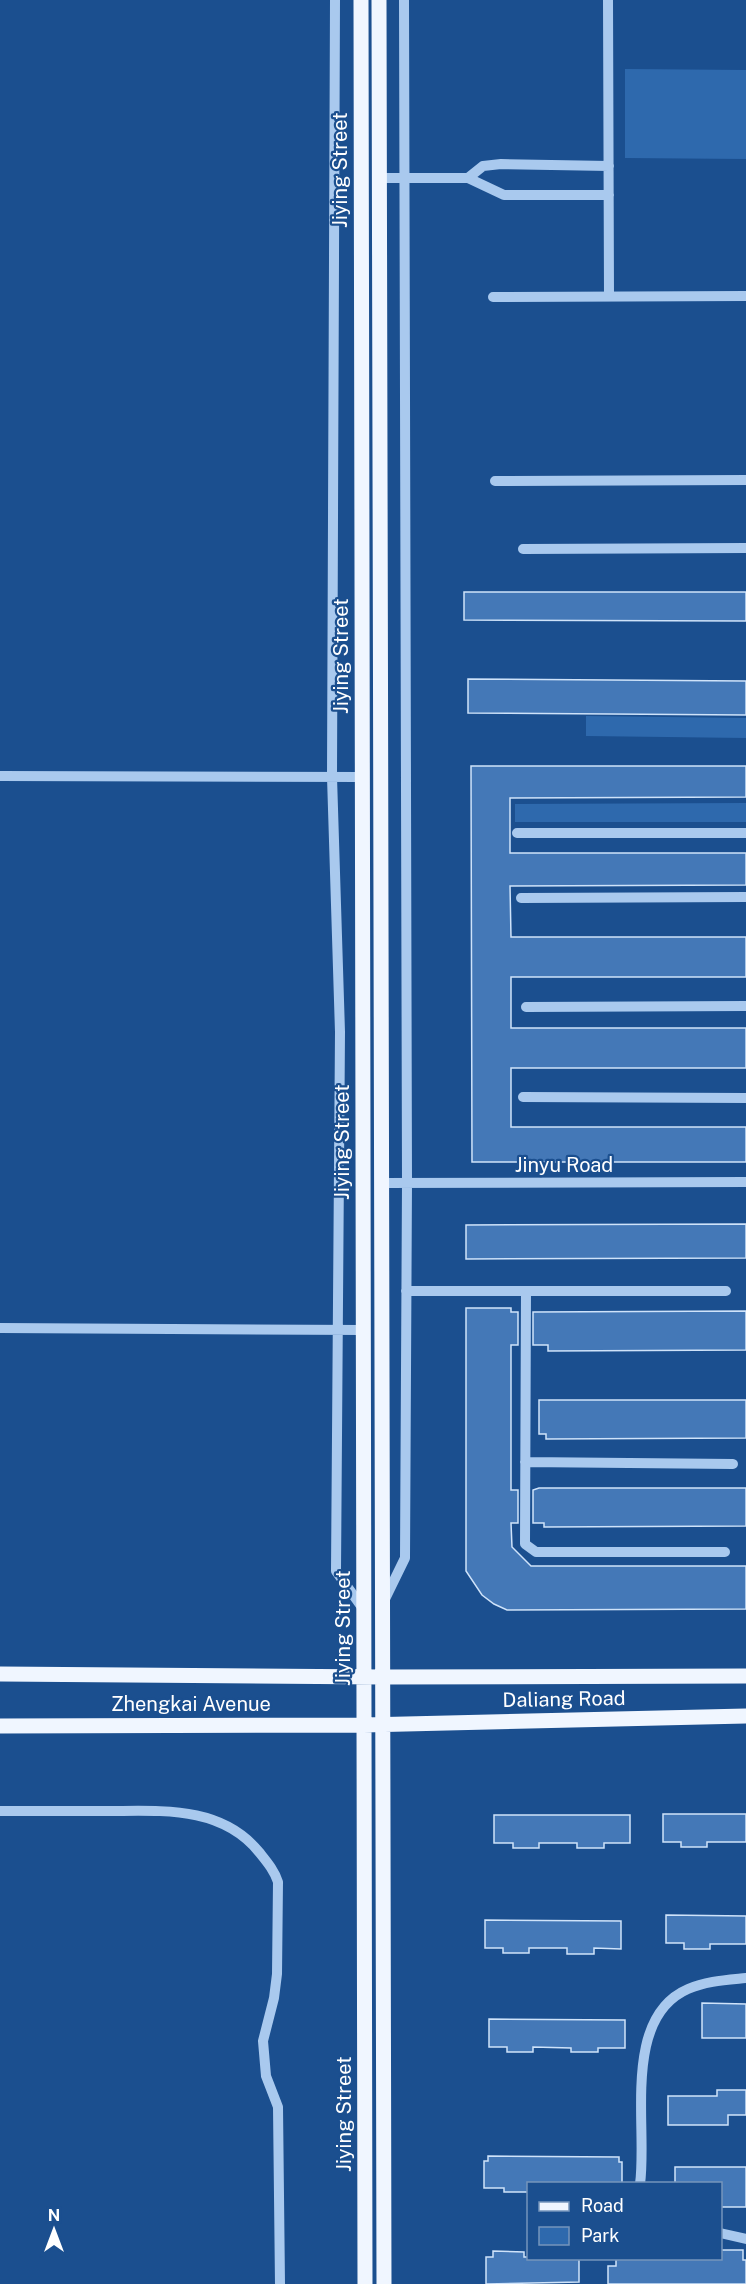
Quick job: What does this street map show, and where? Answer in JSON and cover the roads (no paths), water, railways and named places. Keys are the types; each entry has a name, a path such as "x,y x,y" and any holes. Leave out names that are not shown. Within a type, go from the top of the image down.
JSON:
{"main road":[{"name":"Jiying Street","path":"361,0 365,2284"},
{"name":"Jiying Street","path":"379,0 384,2284"},
{"name":"Zhengkai Avenue","path":"0,1674 382,1677"},
{"name":"Daliang Road","path":"382,1677 746,1676"},
{"name":"Daliang Road","path":"382,1724 746,1716"},
{"name":"Zhengkai Avenue","path":"0,1726 382,1724"}],"street":[{"path":"335,0 332,777 340,1032 336,1571 364,1610"},
{"path":"382,1604 405,1558 407,1183 404,0"},
{"path":"608,0 609,296"},
{"path":"468,178 483,166 501,164 609,166"},
{"path":"379,178 468,178 504,195 609,195"},
{"path":"494,297 746,296"},
{"path":"495,481 746,480"},
{"path":"523,549 746,548"},
{"path":"0,776 362,777"},
{"path":"517,833 746,832"},
{"path":"521,898 746,897"},
{"path":"526,1007 746,1006"},
{"path":"523,1097 746,1098"},
{"name":"Jinyu Road","path":"381,1183 746,1182"},
{"path":"406,1291 726,1291"},
{"path":"526,1291 525,1544 536,1551 725,1551"},
{"path":"0,1328 363,1330"},
{"path":"525,1462 733,1464"},
{"path":"0,1811 168,1810 197,1814 236,1830 254,1845 274,1872 278,1882 277,1974 274,1998 263,2041 266,2076 278,2107 280,2284"},
{"path":"640,2182 642,2141 639,2092 643,2056 653,2026 661,2011 673,1997 687,1989 709,1982 746,1978"},
{"path":"722,2233 746,2239"}]}
